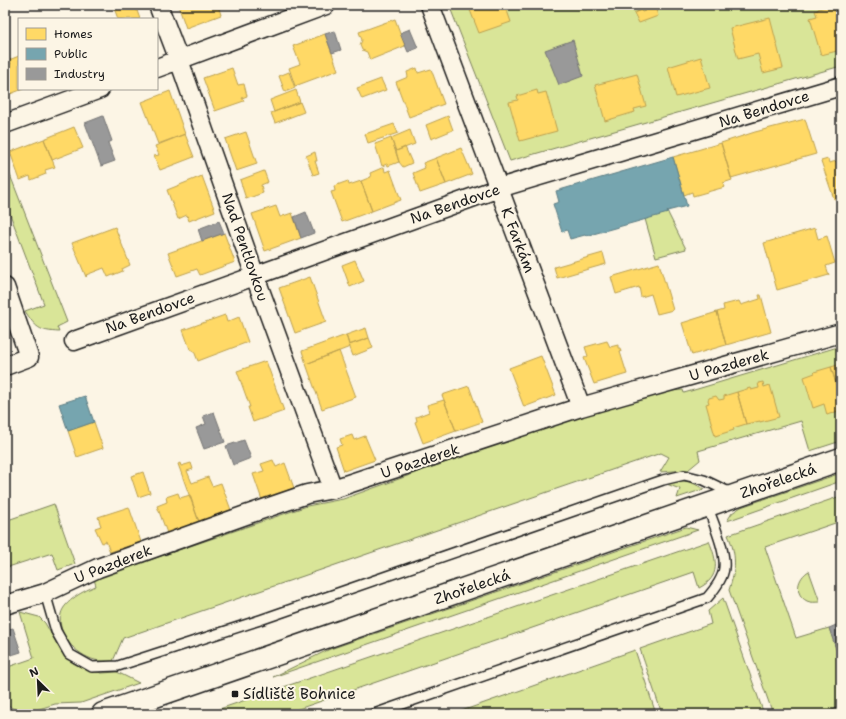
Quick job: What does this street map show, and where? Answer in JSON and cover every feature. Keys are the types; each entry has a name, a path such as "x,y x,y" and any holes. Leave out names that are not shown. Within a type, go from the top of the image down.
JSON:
{"street":[{"name":"Nad Pentlovkou","path":"158,5 333,489"},
{"path":"158,68 326,5"},
{"name":"K Farkám","path":"430,5 581,407"},
{"name":"Na Bendovce","path":"74,341 499,188 841,86"},
{"path":"5,124 97,90"},
{"path":"5,287 29,357 5,366"},
{"name":"U Pazderek","path":"5,606 45,593 98,568 306,494 333,489 581,407 841,333"},
{"name":"Zhořelecká","path":"102,714 841,459"}],"lane":[{"path":"45,593 56,631 69,654 92,667 118,666 260,620 663,480 684,475 704,480 716,487 736,495"},
{"path":"374,714 707,598 718,584 724,569 722,550 707,505"}],"green space":[{"path":"449,5 841,5 841,66 510,161"},
{"path":"5,162 67,322 57,327 59,332 47,331 39,328 25,311 44,304 5,201"},
{"path":"667,211 686,249 656,257 645,219"},
{"path":"841,346 841,441 810,451 801,421 698,451 700,460 688,470 660,472 669,457 661,453 123,638 113,661 97,661 81,654 69,643 62,629 60,622 63,609 70,600 86,590 96,586 94,579 307,506 343,499 544,427 669,391 683,390 684,393"},
{"path":"841,473 841,481 727,521 732,513 741,507"},
{"path":"683,481 691,482 704,489 677,498 680,489 664,483"},
{"path":"841,496 841,521 765,547 796,638 829,628 841,663 841,707 820,714 773,714 729,590 734,569 734,556 728,535"},
{"path":"54,504 75,564 58,570 52,553 5,568 5,521"},
{"path":"686,527 698,530 273,677 330,649"},
{"path":"709,541 715,561 714,573 706,584 699,588 694,572 284,714 205,714"},
{"path":"809,571 820,602 809,602 800,594 800,581"},
{"path":"723,598 764,714 662,714 640,649 711,624 708,611"},
{"path":"20,612 39,617 45,623 62,653 73,663 87,670 102,673 117,672 139,683 81,703 55,704 33,711 18,711 12,708 5,702 5,668 34,658"},
{"path":"635,650 656,714 453,714"}],"building: Homes":[{"path":"113,5 135,5 140,18 118,18"},
{"path":"178,5 218,5 221,15 186,28"},
{"path":"468,5 505,5 511,22 479,33"},
{"path":"578,5 592,5 580,9"},
{"path":"655,6 658,16 639,23 634,13 641,10 642,12 645,11 645,9"},
{"path":"832,6 833,11 841,9 841,50 821,55 810,18 817,16 815,11 818,9"},
{"path":"770,18 783,68 763,73 758,54 738,59 730,28"},
{"path":"395,19 405,46 370,60 367,52 362,50 360,45 362,40 359,32"},
{"path":"325,34 338,70 295,86 289,68 300,64 293,46"},
{"path":"18,56 18,90 20,90 5,96 5,66 11,64 9,60"},
{"path":"701,57 710,88 676,97 668,67"},
{"path":"232,68 238,85 244,84 247,96 242,98 244,101 215,111 203,78"},
{"path":"417,68 418,73 431,69 444,104 409,117 396,82 408,77 407,72"},
{"path":"289,72 295,88 285,92 279,76"},
{"path":"637,74 646,106 634,109 635,112 605,121 595,85"},
{"path":"381,79 386,90 362,99 357,88"},
{"path":"296,90 300,102 274,112 270,100"},
{"path":"537,90 538,94 546,92 557,131 520,141 509,102 518,100 517,96"},
{"path":"170,91 185,134 158,144 142,102"},
{"path":"300,102 304,112 275,123 271,113"},
{"path":"448,116 453,130 431,139 426,125"},
{"path":"805,119 816,154 731,178 721,143 755,132"},
{"path":"394,124 398,133 368,143 365,134"},
{"path":"74,127 83,148 52,160 44,139"},
{"path":"410,130 415,144 396,151 391,138"},
{"path":"246,132 257,164 236,171 225,139"},
{"path":"185,134 194,157 160,170 154,156 159,155 155,146"},
{"path":"391,138 399,162 388,166 387,164 382,166 375,144"},
{"path":"44,139 55,167 45,170 46,174 31,180 30,176 20,180 10,152"},
{"path":"721,143 732,180 723,183 725,187 693,196 692,192 684,195 673,157"},
{"path":"405,147 412,163 403,167 399,162 396,151"},
{"path":"461,148 472,174 446,184 436,158"},
{"path":"315,152 317,161 315,161 319,173 313,175 306,156"},
{"path":"436,158 446,184 420,193 413,173 425,168 423,163"},
{"path":"828,159 829,163 841,160 841,198 834,199 821,161"},
{"path":"384,167 385,172 390,170 401,200 372,211 361,181 371,177 370,173"},
{"path":"264,171 268,182 261,185 263,193 246,199 240,180"},
{"path":"202,176 215,211 189,221 187,215 178,219 167,190"},
{"path":"348,181 349,185 361,181 372,211 342,222 331,192 335,191 334,186"},
{"path":"276,206 280,217 292,213 301,238 265,251 252,214"},
{"path":"115,227 130,265 122,269 123,271 108,277 104,268 86,275 86,277 72,243"},
{"path":"815,228 818,239 827,236 835,263 826,266 829,275 777,290 764,243"},
{"path":"224,233 235,262 200,275 197,269 177,276 168,253"},
{"path":"603,253 606,264 557,278 554,267"},
{"path":"355,260 364,281 350,287 342,265"},
{"path":"659,263 673,310 657,314 651,294 641,297 639,287 616,294 611,277"},
{"path":"310,277 326,322 295,333 279,288"},
{"path":"759,295 761,295 771,332 726,345 717,312 724,310 723,305 739,301 741,305 760,299"},
{"path":"717,312 726,345 692,355 682,323"},
{"path":"225,315 227,322 239,317 248,342 198,361 194,351 190,349 183,330"},
{"path":"366,328 369,338 349,345 346,335"},
{"path":"346,335 350,347 306,364 302,351"},
{"path":"369,338 373,348 353,356 349,345"},
{"path":"607,341 610,347 618,345 618,348 620,348 627,374 594,384 584,358 588,356 585,347"},
{"path":"339,351 356,397 322,409 306,364"},
{"path":"541,356 556,395 524,407 509,368"},
{"path":"266,361 284,411 253,422 248,407 250,407 237,371"},
{"path":"841,364 841,400 831,367"},
{"path":"831,367 841,400 841,410 827,415 824,404 813,408 804,377 815,373 814,372"},
{"path":"763,382 764,387 770,385 779,417 746,424 737,392 750,388 751,390 759,388 758,383"},
{"path":"469,386 482,422 456,431 442,395"},
{"path":"737,392 746,424 733,428 734,430 715,436 706,404 709,403 709,398 716,396 719,400 724,399 724,396"},
{"path":"444,400 456,431 423,443 415,422 417,421 416,417 429,412 427,405"},
{"path":"94,422 103,448 77,457 68,431"},
{"path":"352,435 354,440 365,436 375,460 344,471 336,447 342,445 340,439"},
{"path":"273,460 276,467 285,463 294,488 262,500 253,474 264,471 261,464"},
{"path":"180,463 181,466 191,463 193,469 187,471 192,483 208,477 212,486 221,483 231,510 199,522 178,464"},
{"path":"143,472 150,493 138,497 131,476"},
{"path":"178,493 180,498 190,495 199,522 167,533 157,506 167,502 166,497"},
{"path":"129,507 141,542 110,552 106,541 102,543 95,528 101,526 98,517"}],"building: Public":[{"path":"673,157 687,206 667,211 668,213 586,236 570,239 567,230 562,232 553,204 559,202 556,191"},
{"path":"85,396 94,422 68,431 59,404"}],"building: Industry":[{"path":"410,29 418,48 408,52 400,33"},
{"path":"335,31 341,50 332,53 325,34"},
{"path":"573,40 583,76 559,85 545,50"},
{"path":"103,116 112,141 108,143 115,161 101,166 85,123"},
{"path":"306,212 314,233 301,238 294,217"},
{"path":"219,221 224,233 202,241 198,229"},
{"path":"214,412 225,442 204,449 196,428 206,424 203,416"},
{"path":"244,440 251,458 233,465 226,446"},
{"path":"841,623 841,663 829,628"},
{"path":"13,628 21,652 5,657 5,630"}],"place":[{"name":"Sídliště Bohnice","path":"235,694"}]}
